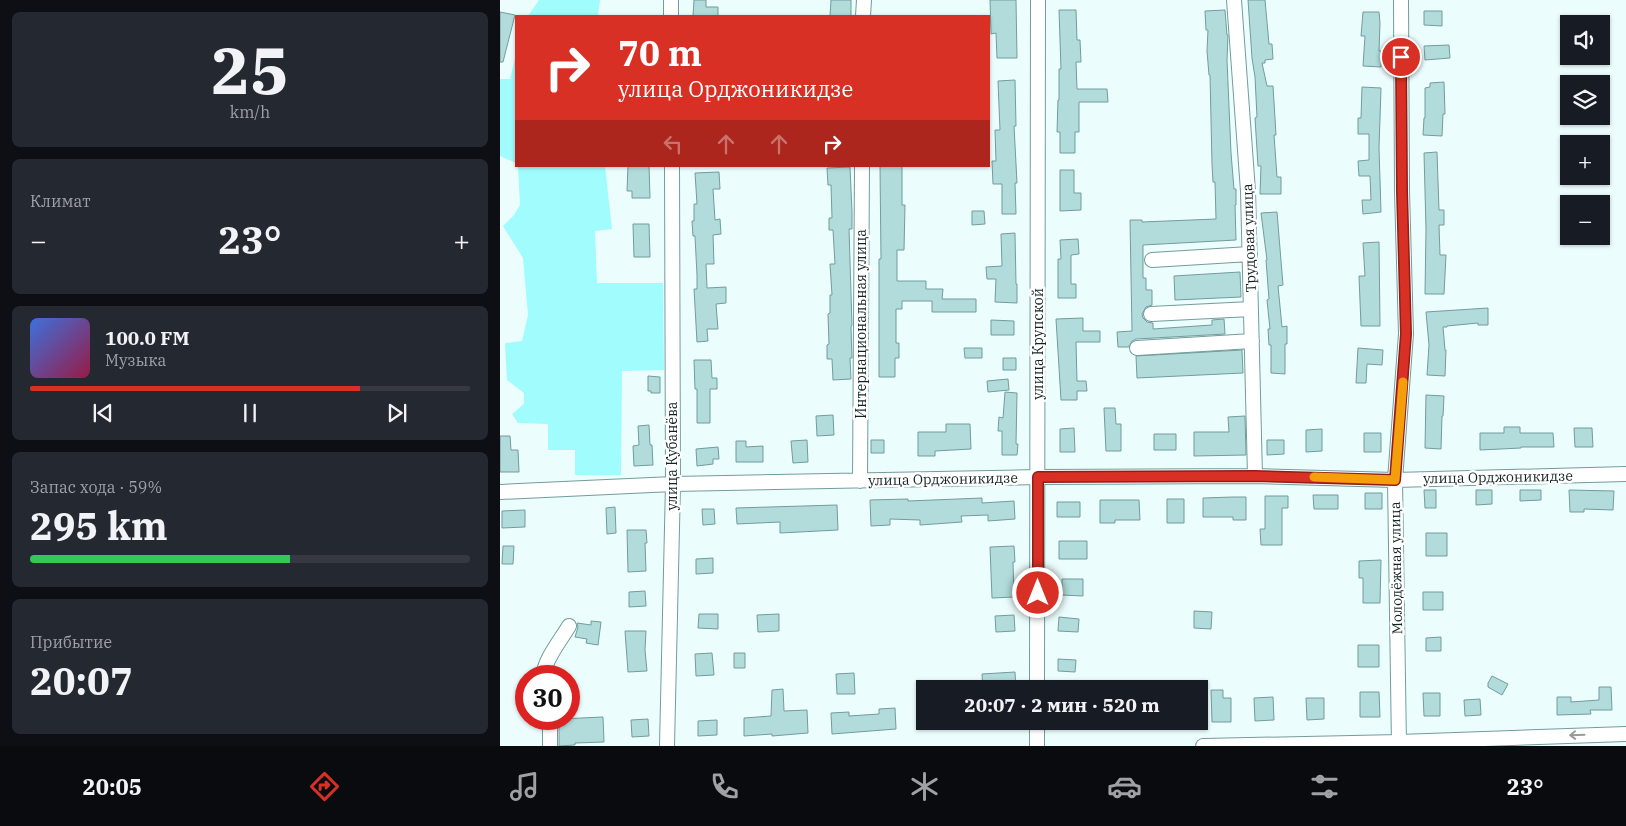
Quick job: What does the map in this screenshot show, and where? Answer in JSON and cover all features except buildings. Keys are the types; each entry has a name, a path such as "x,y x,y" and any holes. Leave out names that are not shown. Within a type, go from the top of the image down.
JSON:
{"street":[{"path":"671,0 671,15"},
{"path":"864,0 864,15"},
{"name":"улица Крупской","path":"1038,0 1038,680"},
{"name":"Трудовая улица","path":"1234,0 1248,191 1255,476"},
{"name":"Молодёжная улица","path":"1399,744 1395,480 1406,334 1402,191 1401,0"},
{"name":"улица Кубанёва","path":"667,746 673,484 672,167"},
{"name":"Интернациональная улица","path":"860,481 862,167"},
{"path":"1152,260 1250,254"},
{"path":"1151,314 1251,309"},
{"path":"1137,348 1252,341"},
{"name":"улица Орджоникидзе","path":"500,492 673,484 1038,477 1255,476 1395,480 1626,474"},
{"path":"547,665 570,626"},
{"path":"550,730 550,746"},
{"path":"1038,730 1038,746"},
{"path":"1203,746 1399,744 1626,734"}],"shaded area":[{"path":"539,0 600,0 598,15 529,15"},
{"path":"515,58 515,163 500,156 500,79 510,79"},
{"path":"518,167 605,167 612,229 595,231 597,283 663,283 664,370 622,371 621,475 575,475 575,450 548,450 548,424 518,423 512,414 524,404 524,393 507,380 505,343 522,341 528,315 523,258 503,226 514,215 520,205"}],"slow traffic":[{"path":"1314,477 1395,480 1403,382"}],"route":[{"path":"1038,593 1038,477 1255,476 1395,480 1406,334 1401,57"}]}
